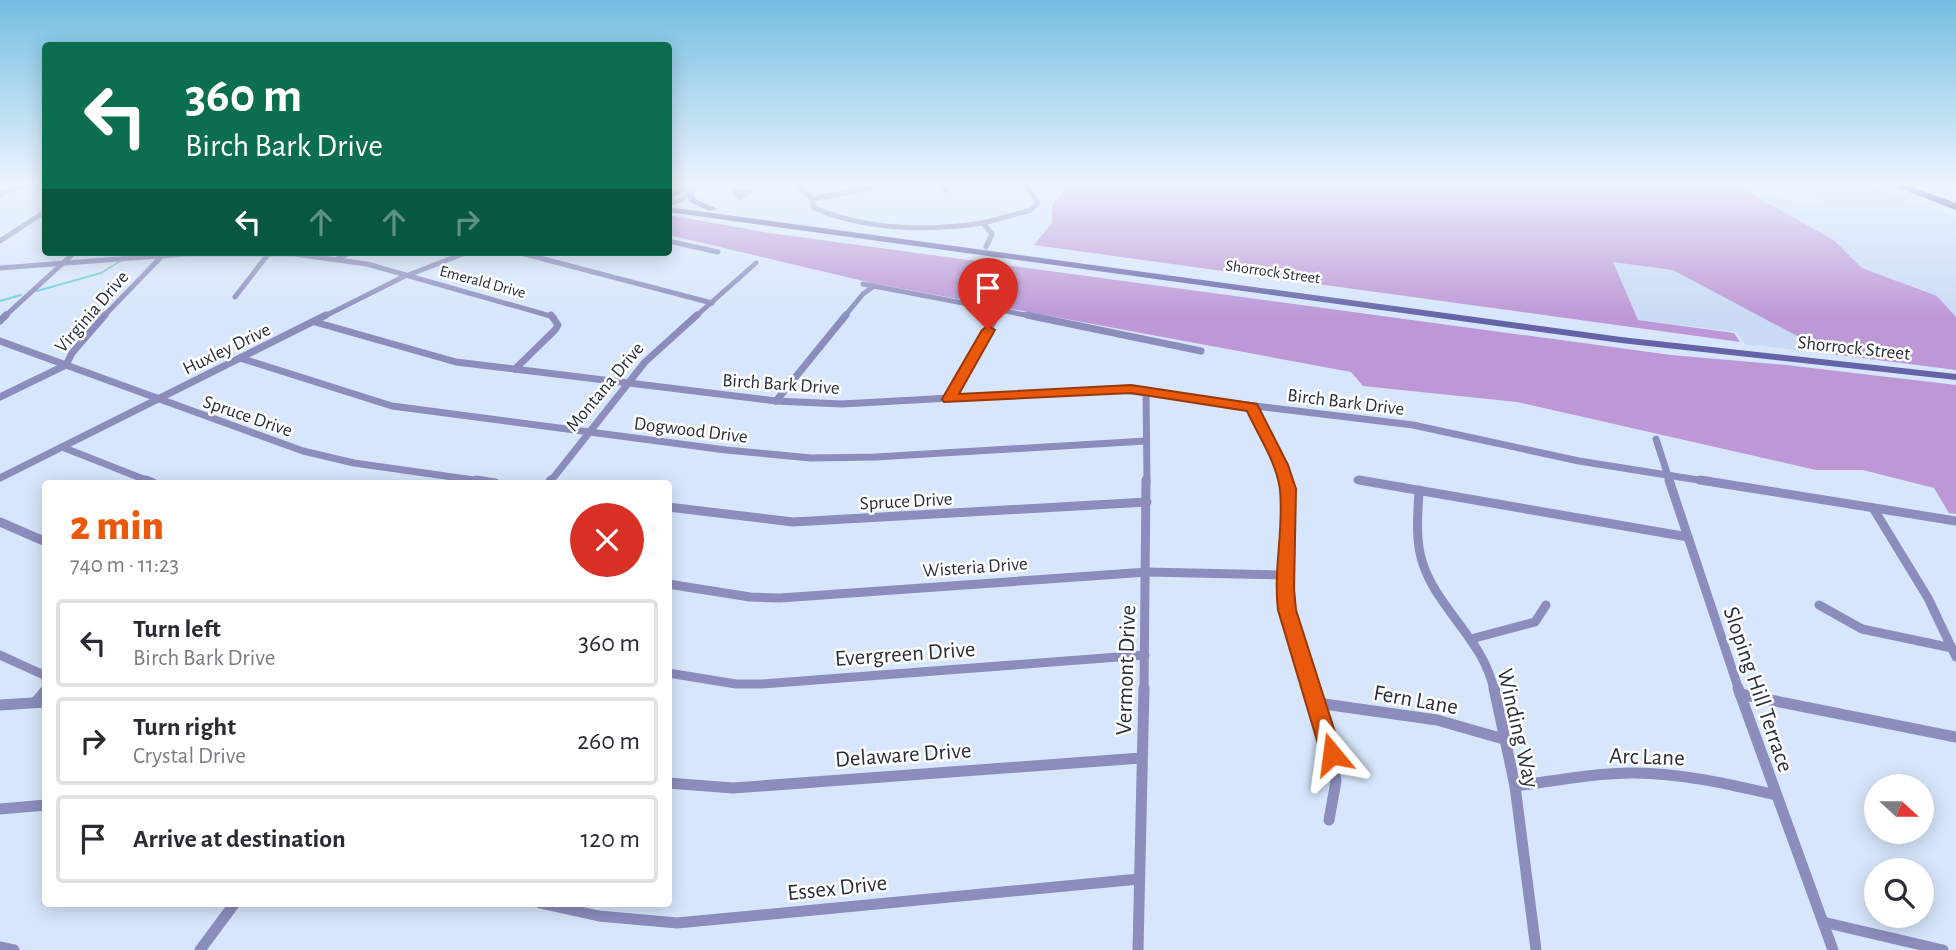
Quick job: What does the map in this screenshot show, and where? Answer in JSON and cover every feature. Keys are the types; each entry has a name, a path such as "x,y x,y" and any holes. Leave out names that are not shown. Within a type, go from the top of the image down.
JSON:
{"main road":[{"name":"Shorrock Street","path":"819,229 1622,341 1956,377"},
{"name":"Shorrock Street","path":"843,229 1749,353"},
{"path":"908,243 977,249 986,247 998,253 1057,264"}],"street":[{"path":"0,241 18,229"},
{"path":"986,247 992,234 988,229"},
{"path":"672,242 718,252"},
{"path":"0,321 70,256"},
{"name":"Emerald Drive","path":"0,268 150,256"},
{"name":"Virginia Drive","path":"0,397 66,365 72,353 108,312 162,256"},
{"path":"235,297 267,256"},
{"name":"Emerald Drive","path":"310,256 337,258 408,275 542,312 557,320 555,330 515,369"},
{"path":"337,258 342,256"},
{"name":"Huxley Drive","path":"0,478 408,275 458,256"},
{"path":"532,256 712,303"},
{"name":"Montana Drive","path":"551,480 645,362 756,262"},
{"path":"863,284 1002,309 1200,351"},
{"path":"776,401 863,294 874,286"},
{"path":"949,399 1002,309"},
{"name":"Birch Bark Drive","path":"314,321 434,358 776,401 842,404 1114,389 1146,391 1252,407 1413,425 1536,453 1956,521"},
{"name":"Spruce Drive","path":"0,341 255,436 324,456 476,480"},
{"name":"Dogwood Drive","path":"240,358 392,406 726,450 811,458 889,457 1146,441"},
{"name":"Vermont Drive","path":"1138,950 1147,572 1146,391"},
{"path":"1252,407 1280,465 1288,489 1287,610 1317,703 1336,781 1329,820"},
{"name":"Sloping Hill Terrace","path":"1656,439 1740,694 1833,950"},
{"path":"62,447 145,480"},
{"path":"0,468 9,473"},
{"path":"1357,480 1688,537"},
{"name":"Winding Way","path":"1419,490 1417,538 1429,579 1471,639 1491,674 1515,786 1536,950"},
{"name":"Spruce Drive","path":"672,507 793,522 1147,502"},
{"path":"1873,508 1928,598 1954,653"},
{"path":"0,522 42,540"},
{"name":"Wisteria Drive","path":"672,584 750,597 780,598 1147,572 1286,575"},
{"path":"1471,639 1535,622 1546,605"},
{"path":"1819,605 1862,629 1954,653"},
{"path":"0,655 42,675"},
{"name":"Evergreen Drive","path":"672,674 736,684 762,684 1145,655"},
{"path":"1740,694 1956,737"},
{"path":"0,705 41,702"},
{"name":"Fern Lane","path":"1317,703 1437,720 1507,740"},
{"name":"Delaware Drive","path":"672,783 733,788 1141,758"},
{"name":"Arc Lane","path":"1515,786 1612,774 1643,774 1684,776 1776,796"},
{"path":"0,808 42,805"},
{"name":"Essex Drive","path":"558,907 599,916 677,923 1139,879"},
{"path":"200,950 231,907"},
{"path":"1823,922 1943,950"},
{"path":"0,947 14,950"}],"shaded area":[{"path":"672,229 749,229 1671,355 1956,385 1956,514 1949,513 1934,488 1863,470 1816,470 1517,402 1363,386 1351,372 872,283 672,236"},
{"path":"1047,229 1814,229 1835,241 1862,268 1937,296 1956,317 1956,370 1831,354 1673,270 1613,262 1638,320 1734,333 1740,342 1034,245"},
{"path":"1814,229 1956,229 1956,317 1937,296 1862,268 1835,241"},
{"path":"1607,259 1672,267 1815,339 1826,354 1745,344 1737,332 1633,319"}],"waterway":[{"path":"37,291 101,273 122,260"},
{"path":"0,301 21,295"}],"route":[{"path":"988,330 949,399 1131,389 1252,407 1280,465 1288,489 1284,589 1287,610 1332,754"}]}
